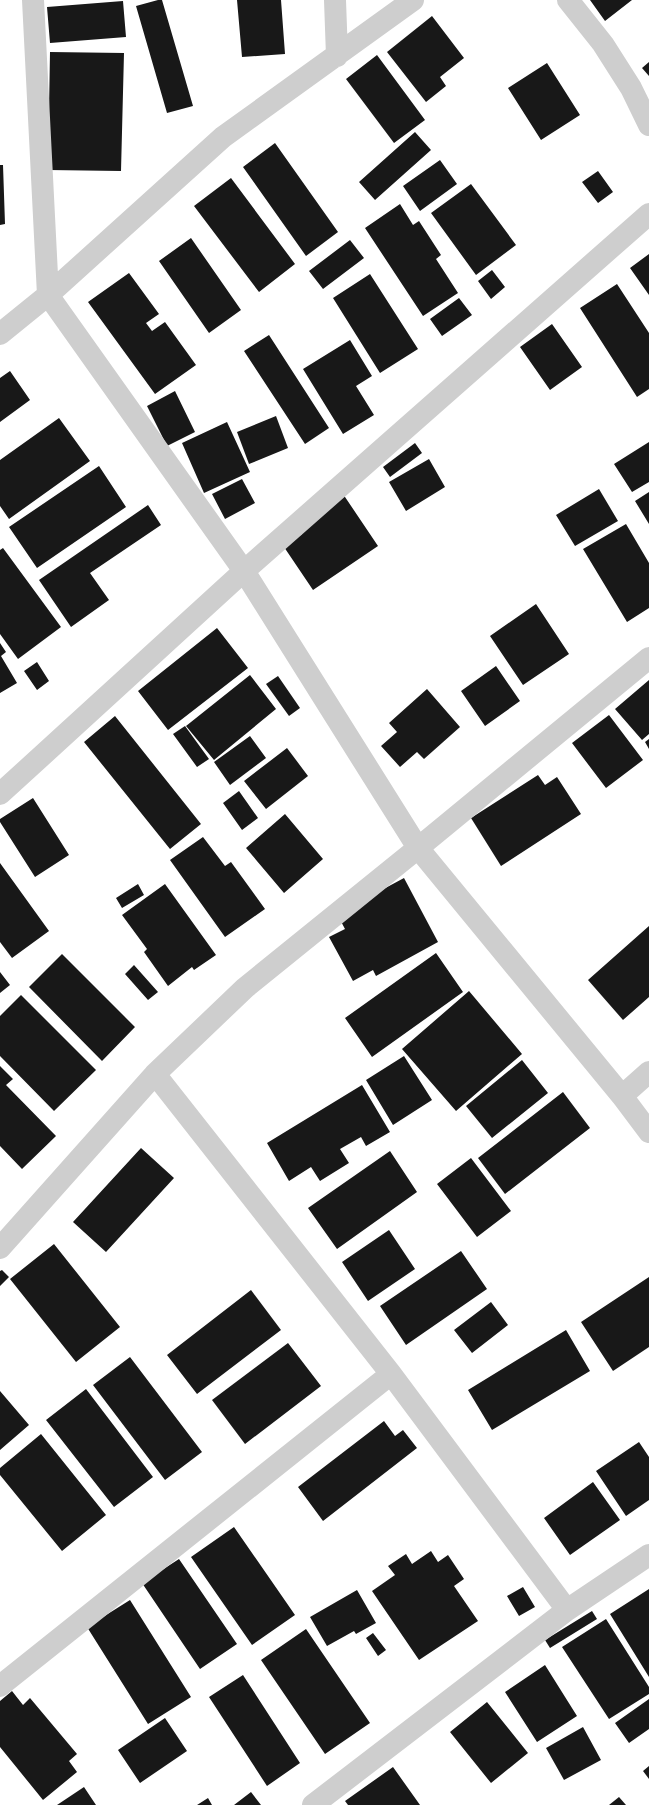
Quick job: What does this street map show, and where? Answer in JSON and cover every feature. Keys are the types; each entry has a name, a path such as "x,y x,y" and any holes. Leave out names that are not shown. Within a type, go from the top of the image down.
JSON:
{"street":[{"path":"33,0 48,295 244,571 418,848 622,1096 649,1132"},
{"path":"335,0 337,56"},
{"path":"0,334 48,295 223,137 413,0"},
{"path":"568,0 603,44 631,88 649,125"},
{"path":"0,794 244,571 649,214"},
{"path":"0,1248 155,1074 245,988 649,658"},
{"path":"622,1096 649,1072"},
{"path":"155,1074 391,1374 567,1610"},
{"path":"0,1686 391,1374"},
{"path":"313,1805 567,1610 649,1555"}],"building":[{"path":"162,0 193,106 167,113 136,6"},
{"path":"237,0 281,0 285,54 242,57"},
{"path":"590,0 632,0 605,21"},
{"path":"123,1 126,37 50,43 47,7"},
{"path":"432,16 464,58 440,77 446,86 426,102 387,52"},
{"path":"50,52 124,53 121,171 48,170"},
{"path":"377,55 425,120 394,143 346,79"},
{"path":"649,62 649,76 642,68"},
{"path":"547,63 580,115 541,140 508,88"},
{"path":"415,132 431,150 375,200 359,182"},
{"path":"275,143 338,232 306,256 243,167"},
{"path":"440,160 457,184 420,211 403,186"},
{"path":"0,165 3,165 5,224 0,225"},
{"path":"598,171 613,192 598,203 582,182"},
{"path":"231,178 295,264 259,292 194,206"},
{"path":"471,184 516,245 476,275 431,213"},
{"path":"400,204 413,225 419,221 441,255 436,259 458,293 423,316 365,228"},
{"path":"191,238 241,310 209,333 159,261"},
{"path":"350,240 364,258 323,289 309,271"},
{"path":"649,254 649,295 630,268"},
{"path":"492,270 505,287 491,299 478,281"},
{"path":"129,273 159,314 146,323 152,331 165,322 196,365 155,394 88,302"},
{"path":"370,274 418,349 380,373 333,298"},
{"path":"617,284 649,333 649,389 637,397 580,308"},
{"path":"459,298 472,315 442,336 430,319"},
{"path":"552,324 582,367 550,390 520,347"},
{"path":"269,335 329,428 305,444 244,351"},
{"path":"350,340 372,376 356,386 374,415 343,434 303,369"},
{"path":"10,371 30,400 0,422 0,378"},
{"path":"175,391 195,432 167,446 147,406"},
{"path":"276,416 288,448 249,464 237,432"},
{"path":"59,418 90,461 9,519 0,506 0,460"},
{"path":"227,422 250,472 204,493 182,443"},
{"path":"649,442 649,482 632,492 614,464"},
{"path":"415,443 422,453 390,477 383,467"},
{"path":"429,459 445,487 406,511 389,482"},
{"path":"99,466 126,507 37,568 9,527"},
{"path":"242,479 255,503 225,519 212,494"},
{"path":"599,489 618,521 575,546 556,515"},
{"path":"649,492 649,524 635,501"},
{"path":"343,494 378,546 313,590 284,547 302,534 296,525"},
{"path":"148,505 161,525 90,573 109,600 71,627 39,580"},
{"path":"626,524 649,563 649,608 627,622 583,549"},
{"path":"3,548 61,627 18,659 0,634 0,550"},
{"path":"536,604 569,654 523,685 490,636"},
{"path":"217,628 248,668 168,730 138,691"},
{"path":"0,643 6,652 1,656 17,683 0,693"},
{"path":"37,662 49,681 37,690 24,671"},
{"path":"496,666 520,701 485,726 461,691"},
{"path":"250,675 276,709 214,760 186,726"},
{"path":"278,676 300,708 289,716 266,684"},
{"path":"649,680 649,734 642,740 615,709"},
{"path":"427,689 460,727 424,759 417,752 400,767 381,746 397,732 389,723"},
{"path":"609,715 643,760 606,788 572,743"},
{"path":"115,716 201,824 170,849 84,742"},
{"path":"185,726 209,759 197,767 173,734"},
{"path":"250,736 266,758 230,785 214,762"},
{"path":"649,739 649,749 645,742"},
{"path":"287,748 308,776 266,809 244,781"},
{"path":"538,775 545,785 557,777 581,814 501,866 471,818"},
{"path":"239,791 258,818 242,830 223,803"},
{"path":"33,798 69,855 35,877 0,822 0,819"},
{"path":"285,814 323,859 284,893 246,848"},
{"path":"203,837 225,866 231,862 265,909 225,937 170,860"},
{"path":"0,863 49,931 12,958 0,942"},
{"path":"404,878 438,942 376,976 373,970 353,981 329,937 345,929 337,914"},
{"path":"138,884 144,895 122,908 116,898"},
{"path":"165,884 216,955 194,970 192,967 168,986 144,952 147,949 122,915"},
{"path":"649,926 649,997 623,1020 588,980"},
{"path":"436,953 463,992 372,1057 345,1018"},
{"path":"62,954 135,1027 102,1061 29,987"},
{"path":"134,965 158,992 148,1000 125,974"},
{"path":"0,972 10,985 0,993"},
{"path":"469,991 522,1054 456,1111 402,1049"},
{"path":"21,995 96,1070 54,1111 0,1056 0,1016"},
{"path":"404,1056 432,1100 393,1125 366,1080"},
{"path":"522,1060 548,1093 492,1138 466,1106"},
{"path":"0,1066 13,1079 6,1085 56,1136 22,1169 0,1146"},
{"path":"362,1085 390,1132 366,1146 361,1137 340,1149 349,1163 320,1181 311,1167 289,1181 267,1143"},
{"path":"563,1092 590,1128 505,1194 478,1158"},
{"path":"141,1148 174,1178 106,1252 73,1222"},
{"path":"390,1151 417,1192 337,1249 308,1208"},
{"path":"471,1158 511,1211 477,1237 437,1184"},
{"path":"389,1230 415,1269 368,1301 342,1262"},
{"path":"54,1244 120,1327 76,1362 10,1279"},
{"path":"461,1251 487,1289 406,1345 380,1306"},
{"path":"2,1270 9,1277 0,1286 0,1271"},
{"path":"649,1277 649,1347 613,1371 581,1322"},
{"path":"251,1290 281,1330 197,1394 167,1355"},
{"path":"491,1302 508,1325 472,1353 454,1330"},
{"path":"566,1330 590,1371 492,1430 468,1390"},
{"path":"288,1343 321,1386 245,1444 212,1400"},
{"path":"130,1357 202,1452 165,1480 93,1385"},
{"path":"86,1389 153,1477 114,1507 46,1420"},
{"path":"0,1391 29,1425 0,1450"},
{"path":"384,1421 395,1436 403,1430 417,1448 323,1521 298,1487"},
{"path":"41,1434 106,1515 62,1551 0,1475 0,1468"},
{"path":"639,1442 649,1457 649,1500 626,1516 596,1471"},
{"path":"593,1482 620,1520 570,1555 544,1518"},
{"path":"234,1527 295,1615 252,1645 191,1557"},
{"path":"431,1551 438,1562 448,1555 464,1579 454,1586 478,1621 419,1660 372,1591 395,1575 388,1566 406,1554 412,1564"},
{"path":"179,1559 237,1644 200,1669 142,1583"},
{"path":"523,1587 535,1607 519,1616 507,1596"},
{"path":"649,1589 649,1677 610,1614"},
{"path":"357,1590 376,1623 356,1634 354,1631 327,1646 310,1617"},
{"path":"130,1600 191,1697 148,1724 87,1627"},
{"path":"592,1611 597,1619 550,1648 545,1640"},
{"path":"606,1619 649,1687 649,1694 609,1719 562,1647"},
{"path":"306,1629 370,1723 325,1754 261,1660"},
{"path":"373,1633 386,1650 378,1656 366,1638"},
{"path":"545,1665 577,1716 537,1742 505,1692"},
{"path":"243,1675 300,1763 267,1786 209,1697"},
{"path":"12,1691 23,1705 30,1698 77,1754 69,1761 77,1772 43,1800 0,1747 0,1701"},
{"path":"649,1699 649,1729 629,1743 615,1723"},
{"path":"487,1702 528,1753 491,1783 450,1732"},
{"path":"165,1718 187,1751 140,1783 118,1750"},
{"path":"583,1727 601,1760 564,1780 546,1748"},
{"path":"649,1766 649,1779 643,1771"},
{"path":"393,1767 420,1805 348,1805 345,1801"},
{"path":"84,1787 96,1805 57,1805"},
{"path":"251,1792 261,1805 234,1805"},
{"path":"619,1797 626,1805 609,1805"},
{"path":"208,1798 212,1805 197,1805"}]}
